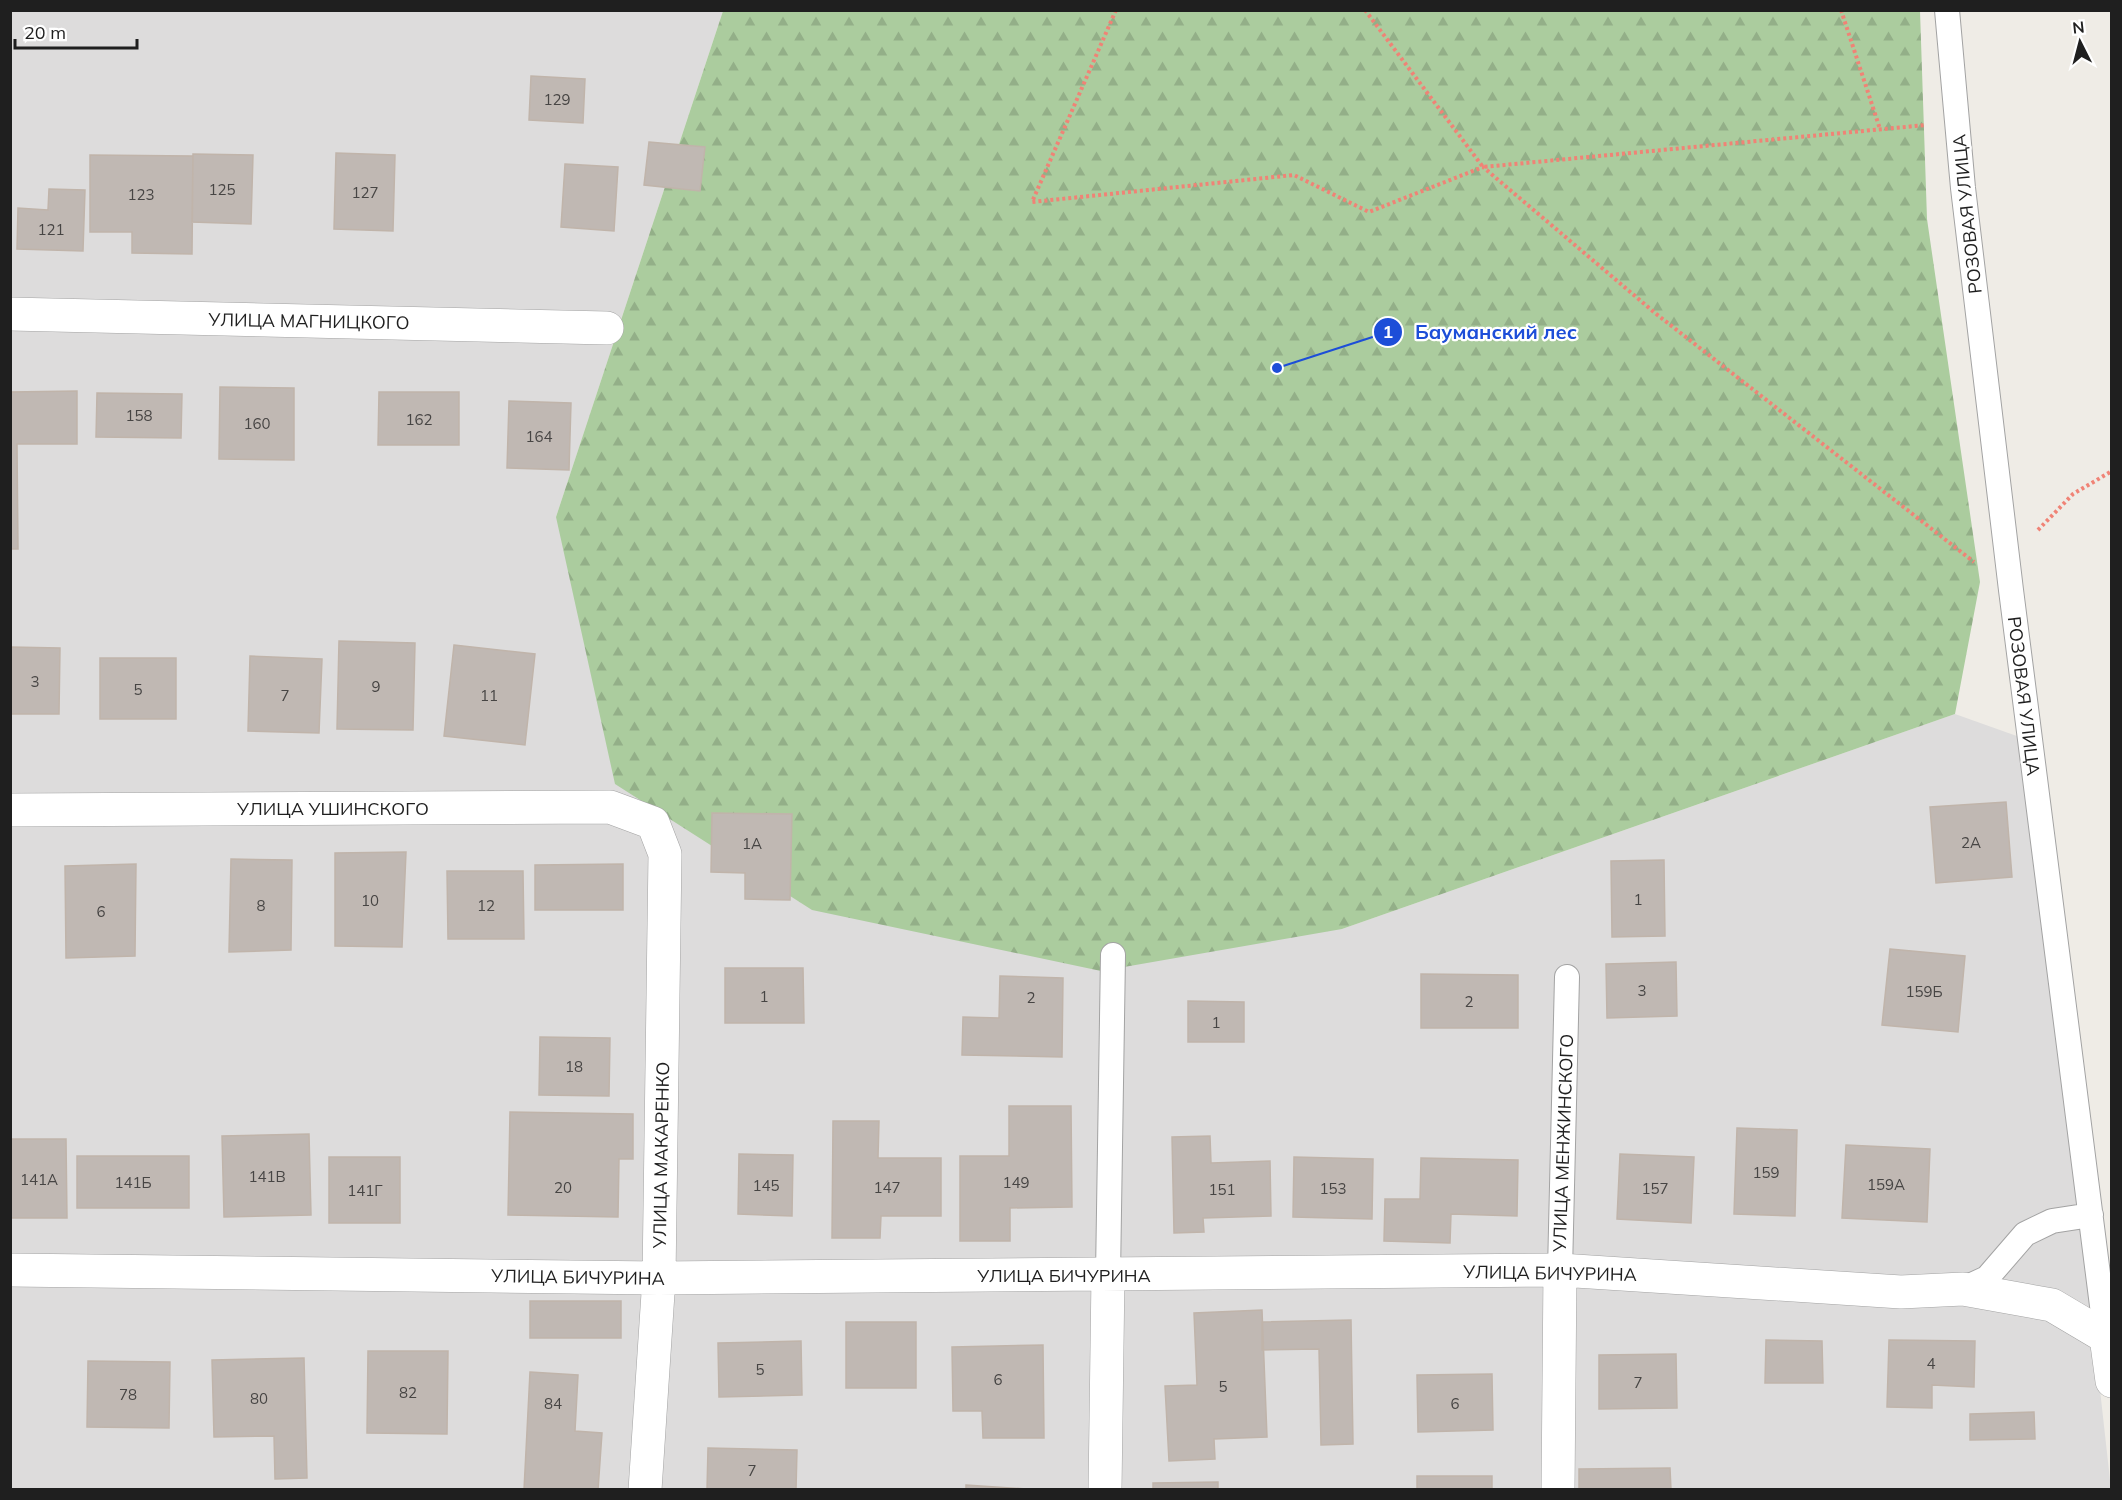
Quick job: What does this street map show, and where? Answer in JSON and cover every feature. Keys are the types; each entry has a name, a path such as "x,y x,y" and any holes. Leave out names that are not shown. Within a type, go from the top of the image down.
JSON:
{"street":[{"name":"УЛИЦА МАГНИЦКОГО","path":"10,314 607,328"},
{"name":"УЛИЦА УШИНСКОГО","path":"10,810 610,807 653,823"},
{"name":"УЛИЦА МАКАРЕНКО","path":"645,1490 659,1278 665,854 653,823"},
{"name":"УЛИЦА БИЧУРИНА","path":"10,1270 659,1278 1560,1270 1901,1292 1963,1289 2052,1305 2106,1337"},
{"name":"УЛИЦА МЕНЖИНСКОГО","path":"1558,1490 1560,1270"},
{"path":"1105,1490 1108,1275"},
{"name":"РОЗОВАЯ УЛИЦА","path":"2106,1337 2112,1381"}],"lane":[{"name":"РОЗОВАЯ УЛИЦА","path":"1947,10 1957,122 2011,590 2106,1337"},
{"path":"1108,1275 1113,955"},
{"name":"УЛИЦА МЕНЖИНСКОГО","path":"1560,1270 1567,977"},
{"path":"1963,1289 1987,1278 2025,1234 2052,1221 2091,1215"}],"path":[{"path":"1116,10 1032,202 1294,175 1369,212 1483,167 1957,122"},
{"path":"1365,10 1483,167 1655,313 2011,590"},
{"path":"1841,10 1880,129"},
{"path":"2034,535 2073,494 2112,471"}],"shaded area":[{"path":"10,11 723,11 556,517 1342,929 1955,714 2028,740 2111,1489 11,1489"}],"green space":[{"path":"723,11 1920,11 1927,219 1980,582 1955,714 1342,929 1101,971 812,910 615,784 556,517"}],"building":[{"path":"531,76 585,79 583,123 529,120"},
{"path":"649,142 705,147 700,191 644,185"},
{"path":"336,153 395,155 393,231 334,229"},
{"path":"193,154 253,155 251,224 192,222"},
{"path":"90,155 193,156 192,254 132,253 132,232 90,232"},
{"path":"565,164 618,167 614,231 561,227"},
{"path":"49,189 85,190 83,251 17,249 18,208 48,210"},
{"path":"220,387 294,388 294,460 219,459"},
{"path":"77,391 77,444 17,444 18,549 10,549 10,392"},
{"path":"379,392 459,392 459,445 378,445"},
{"path":"97,393 182,394 181,438 96,437"},
{"path":"509,401 571,403 569,470 507,468"},
{"path":"339,641 415,643 413,730 337,729"},
{"path":"454,645 535,654 525,745 444,736"},
{"path":"10,647 60,648 59,714 10,714"},
{"path":"250,656 322,659 319,733 248,731"},
{"path":"100,658 176,658 176,719 100,719"},
{"path":"2006,802 2012,877 1936,883 1930,807"},
{"path":"712,813 792,814 790,900 745,899 745,873 711,872"},
{"path":"406,852 402,947 335,946 335,853"},
{"path":"231,859 292,860 291,950 229,952"},
{"path":"1664,860 1665,936 1612,937 1611,861"},
{"path":"136,864 135,956 66,958 65,866"},
{"path":"623,864 623,910 535,910 535,865"},
{"path":"447,871 523,871 524,939 448,939"},
{"path":"1890,949 1965,956 1958,1032 1882,1025"},
{"path":"1676,962 1677,1016 1607,1018 1606,964"},
{"path":"725,968 803,968 804,1023 725,1023"},
{"path":"1421,974 1518,975 1518,1028 1421,1028"},
{"path":"1000,976 1063,978 1062,1057 962,1055 963,1017 999,1018"},
{"path":"1188,1001 1244,1002 1244,1042 1188,1042"},
{"path":"540,1037 610,1038 609,1096 539,1095"},
{"path":"1009,1106 1071,1106 1072,1207 1010,1208 1010,1241 960,1241 960,1156 1009,1156"},
{"path":"510,1112 633,1114 633,1159 619,1159 618,1217 508,1215"},
{"path":"833,1121 879,1121 878,1158 941,1158 941,1216 881,1216 880,1238 832,1238"},
{"path":"1737,1128 1797,1130 1795,1216 1734,1214"},
{"path":"309,1134 311,1215 224,1217 222,1136"},
{"path":"1210,1136 1211,1163 1270,1161 1271,1216 1203,1218 1204,1232 1174,1233 1172,1137"},
{"path":"10,1139 66,1139 67,1218 10,1218"},
{"path":"1846,1145 1930,1149 1927,1222 1842,1218"},
{"path":"739,1154 793,1155 792,1216 738,1214"},
{"path":"1620,1154 1694,1157 1691,1223 1617,1219"},
{"path":"77,1156 189,1156 189,1208 77,1208"},
{"path":"329,1157 400,1157 400,1223 329,1223"},
{"path":"1294,1157 1373,1159 1372,1219 1293,1217"},
{"path":"1421,1158 1518,1160 1517,1216 1451,1214 1450,1243 1384,1241 1385,1199 1420,1199"},
{"path":"530,1301 621,1301 621,1338 530,1338"},
{"path":"1262,1310 1267,1437 1214,1439 1215,1459 1169,1461 1165,1386 1197,1385 1194,1313"},
{"path":"1351,1320 1353,1444 1321,1445 1319,1349 1262,1350 1262,1322"},
{"path":"846,1322 916,1322 916,1388 846,1388"},
{"path":"1766,1340 1822,1341 1823,1383 1765,1383"},
{"path":"1889,1340 1975,1341 1974,1387 1932,1385 1932,1408 1887,1407"},
{"path":"801,1341 802,1395 719,1397 718,1343"},
{"path":"1043,1345 1044,1438 983,1438 982,1411 953,1411 952,1347"},
{"path":"368,1351 448,1351 447,1434 367,1433"},
{"path":"1676,1354 1677,1408 1599,1409 1599,1355"},
{"path":"304,1358 307,1478 275,1479 274,1436 214,1437 212,1360"},
{"path":"88,1361 170,1362 169,1428 87,1427"},
{"path":"530,1372 578,1375 575,1431 602,1433 598,1490 524,1490"},
{"path":"1492,1374 1493,1430 1418,1432 1417,1375"},
{"path":"2034,1412 2035,1439 1970,1440 1970,1414"},
{"path":"708,1448 797,1450 796,1490 707,1490"},
{"path":"1670,1468 1671,1490 1579,1490 1579,1469"},
{"path":"1417,1476 1492,1476 1492,1490 1417,1490"},
{"path":"1218,1482 1218,1490 1153,1490 1153,1483"},
{"path":"966,1485 1026,1489 1026,1490 966,1490"}],"place":[{"name":"Бауманский лес","path":"1277,368"}]}
